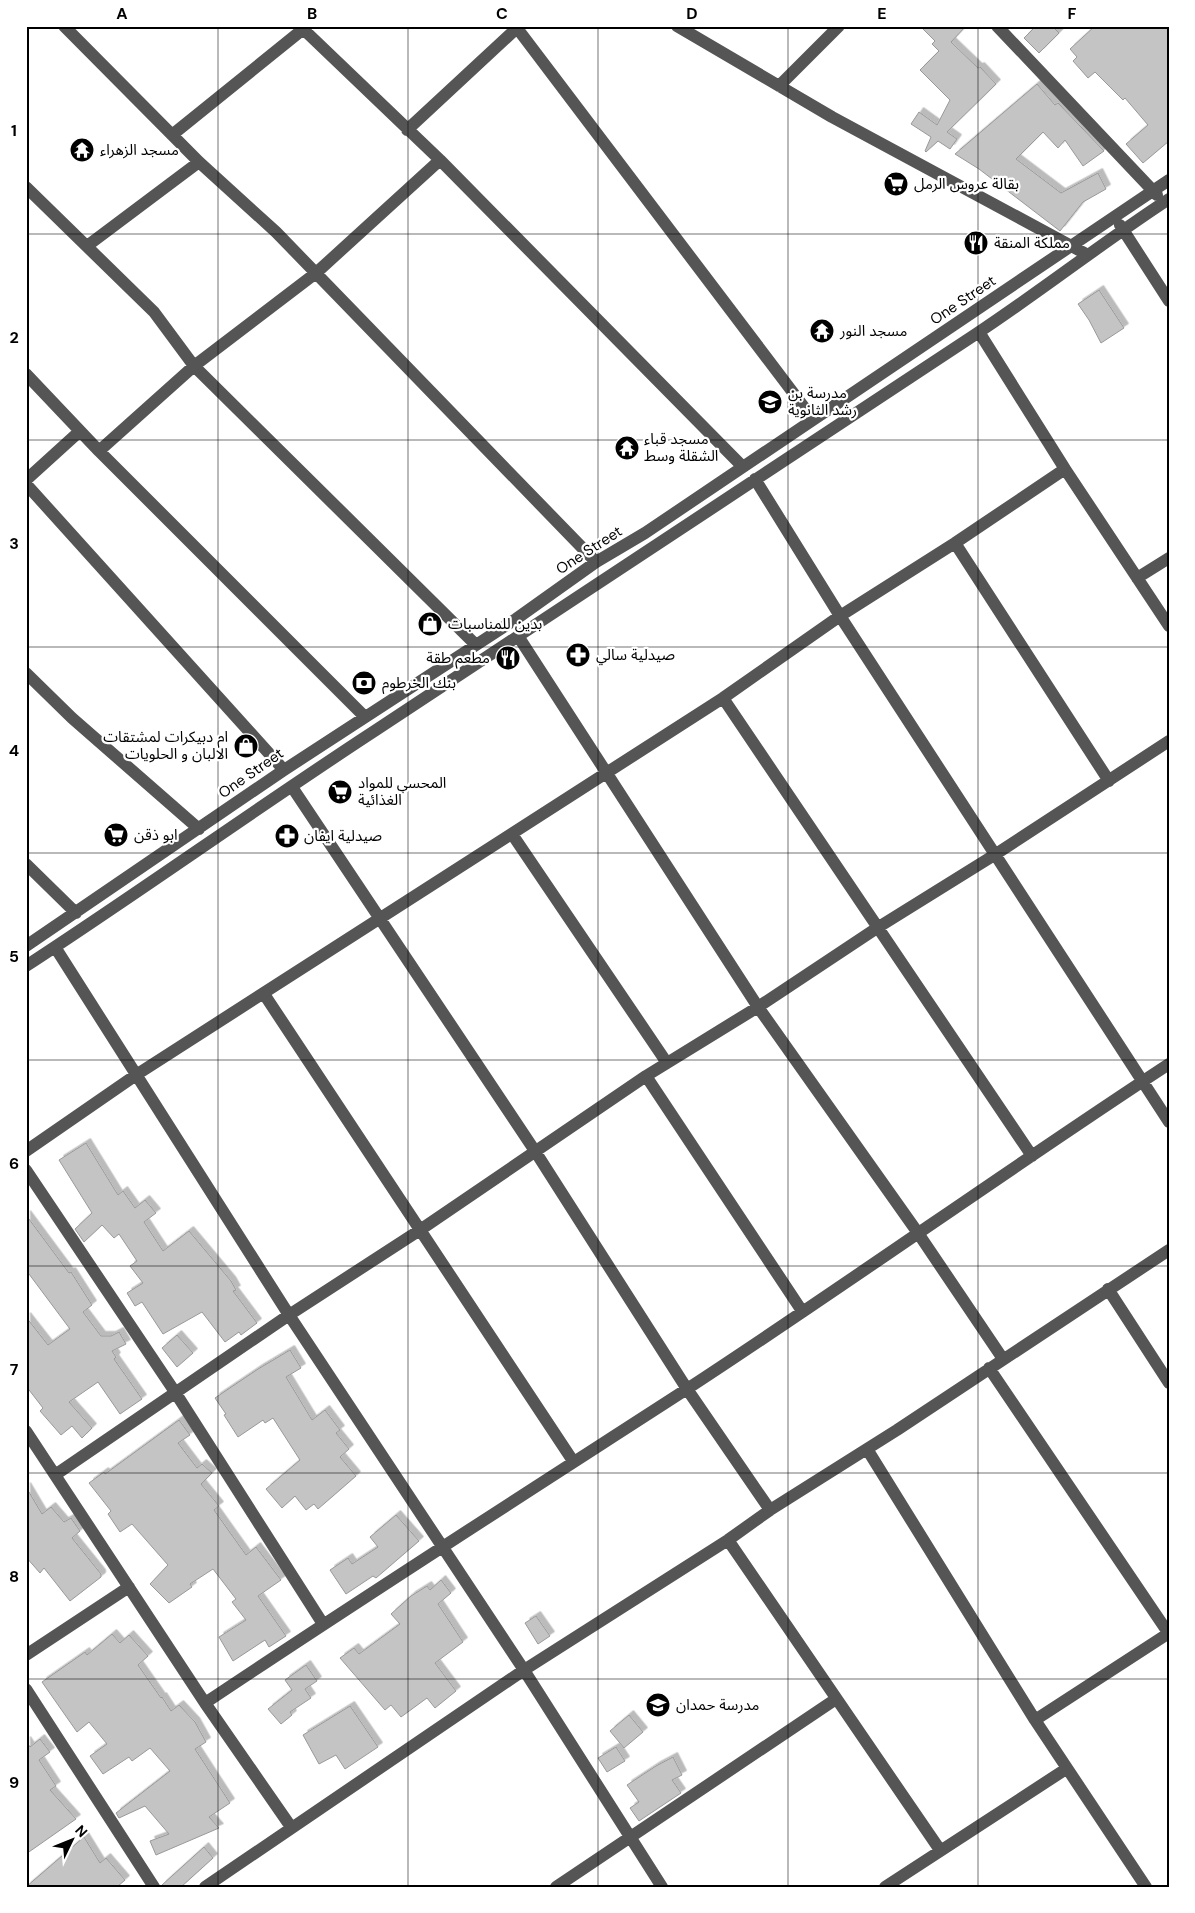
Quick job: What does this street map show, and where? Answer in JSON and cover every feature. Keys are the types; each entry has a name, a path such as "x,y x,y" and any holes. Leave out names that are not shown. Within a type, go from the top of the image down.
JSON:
{"street":[{"path":"64,26 199,162 276,232 596,562"},
{"path":"677,26 832,117 1088,255"},
{"path":"779,86 839,26"},
{"path":"26,966 518,636 979,332 1166,201 1153,190 997,26"},
{"path":"172,135 303,27 440,160 742,466"},
{"path":"408,130 518,27 813,419"},
{"path":"99,451 194,366 316,273 440,160"},
{"path":"87,246 199,162"},
{"name":"One Street","path":"26,946 284,770 476,645 596,562 645,533 1169,180"},
{"path":"26,188 154,312 194,366 476,645"},
{"path":"1115,217 1168,298"},
{"path":"979,332 1065,469 1169,626"},
{"path":"26,374 99,451 366,717"},
{"path":"80,431 26,482 284,770"},
{"path":"26,1152 136,1076 723,698 840,616 955,543 1065,469"},
{"path":"755,479 840,616 996,854 1141,1082 1169,1122"},
{"path":"705,491 715,506"},
{"path":"645,533 655,547"},
{"path":"955,543 1109,781"},
{"path":"1137,578 1169,558"},
{"path":"518,636 758,1007 918,1233 1003,1359"},
{"path":"26,673 72,718 199,828"},
{"path":"723,698 876,928 1032,1156"},
{"path":"55,1475 289,1315 420,1230 646,1076 758,1007 876,928 996,854 1169,741"},
{"path":"292,787 535,1151 687,1389 770,1510"},
{"path":"512,834 667,1063"},
{"path":"154,859 164,875"},
{"path":"26,864 76,913"},
{"path":"55,947 289,1315 524,1670 662,1887"},
{"path":"264,994 574,1461"},
{"path":"206,1703 323,1624 687,1389 1169,1064"},
{"path":"646,1076 802,1311"},
{"path":"26,1170 176,1392 323,1624"},
{"path":"205,1887 290,1827 524,1670 728,1540 770,1510 1169,1250"},
{"path":"1108,1289 1169,1383"},
{"path":"989,1368 1168,1633 1035,1720"},
{"path":"26,1431 290,1827"},
{"path":"866,1449 1066,1769 1146,1887"},
{"path":"728,1540 940,1850"},
{"path":"26,1655 129,1586"},
{"path":"26,1689 154,1887"},
{"path":"556,1887 836,1699"},
{"path":"885,1887 1066,1769"}],"building":[{"path":"920,26 966,26 951,42 978,68 980,67 996,84 947,132 957,139 950,149 938,141 926,152 931,137 911,124 919,112 937,125 950,100 920,70 939,51 932,44 935,41"},
{"path":"1036,26 1052,26 1059,33 1039,53 1024,38"},
{"path":"1095,26 1169,26 1169,141 1143,163 1126,144 1148,125 1125,98 1123,100 1095,72 1088,78 1073,61 1077,57 1070,49"},
{"path":"1037,84 1055,105 1058,103 1104,151 1083,166 1065,140 1058,148 1043,132 1016,159 1061,193 1098,173 1106,189 1083,202 1060,231 979,169 955,154"},
{"path":"1099,290 1124,328 1101,343 1078,304"},
{"path":"86,1143 118,1195 123,1191 135,1208 145,1200 156,1213 144,1222 163,1251 189,1231 231,1281 236,1290 233,1291 257,1323 241,1335 239,1332 225,1342 202,1312 163,1334 142,1302 135,1306 127,1293 143,1283 130,1266 137,1261 119,1234 114,1238 102,1225 84,1242 75,1229 92,1213 59,1160"},
{"path":"26,1215 69,1273 71,1272 92,1305 83,1312 101,1336 111,1336 119,1332 126,1344 112,1351 116,1357 114,1359 142,1399 120,1414 98,1382 69,1402 92,1428 82,1438 72,1426 61,1435 40,1411 43,1408 26,1386 26,1317 48,1345 70,1329 26,1270"},
{"path":"177,1335 193,1353 177,1367 162,1348"},
{"path":"290,1350 301,1368 286,1377 312,1420 325,1410 340,1430 336,1433 349,1449 340,1457 356,1476 318,1509 314,1504 306,1510 295,1496 282,1508 266,1489 300,1460 273,1418 265,1423 263,1420 238,1437 215,1398"},
{"path":"179,1420 190,1435 178,1443 197,1468 202,1464 212,1473 201,1484 219,1506 214,1510 246,1555 256,1547 281,1580 258,1596 286,1636 269,1647 265,1640 233,1661 219,1637 246,1620 232,1602 236,1599 213,1569 190,1584 192,1587 169,1603 150,1584 168,1565 132,1524 120,1532 108,1514 111,1511 89,1483 104,1472 105,1474"},
{"path":"26,1487 42,1514 51,1507 64,1522 71,1518 80,1531 72,1538 101,1574 101,1577 70,1601 44,1568 40,1573 26,1557"},
{"path":"396,1515 419,1541 376,1578 373,1576 346,1594 330,1570 348,1558 352,1564 378,1547 370,1537"},
{"path":"441,1580 451,1593 438,1604 463,1642 435,1663 456,1691 435,1708 427,1698 401,1717 391,1705 385,1710 340,1658 354,1648 359,1654 400,1624 391,1614 411,1596 427,1586 430,1590"},
{"path":"536,1616 550,1636 538,1644 525,1623"},
{"path":"112,1634 120,1643 129,1635 148,1656 138,1665 161,1698 171,1711 179,1705 195,1722 206,1742 195,1749 230,1803 209,1817 219,1828 156,1855 150,1841 169,1834 145,1806 119,1818 116,1813 170,1771 150,1748 132,1761 129,1757 103,1774 90,1756 107,1744 89,1722 77,1732 42,1682 85,1652 87,1655"},
{"path":"306,1665 317,1681 305,1689 311,1698 290,1712 292,1715 281,1724 268,1709 292,1690 285,1680"},
{"path":"350,1706 378,1747 345,1769 336,1755 319,1764 303,1735"},
{"path":"629,1715 643,1732 624,1748 610,1731"},
{"path":"40,1739 50,1752 39,1760 56,1786 50,1790 76,1819 26,1854 26,1741 30,1747"},
{"path":"616,1747 625,1761 607,1772 598,1758"},
{"path":"673,1757 682,1775 672,1780 681,1793 639,1821 630,1808 639,1802 627,1785"},
{"path":"84,1837 100,1863 106,1858 125,1880 117,1887 26,1887"},
{"path":"204,1847 213,1858 181,1887 162,1887 162,1885"}],"place":[{"name":"مسجد الزهراء","path":"82,150"},
{"name":"بقالة عروس الرمل","path":"896,184"},
{"name":"مملكة المنقة","path":"976,243"},
{"name":"مسجد النور","path":"822,331"},
{"name":"مدرسة بن رشد الثانوية","path":"770,402"},
{"name":"مسجد قباء الشقلة وسط","path":"627,448"},
{"name":"بدين للمناسبات","path":"430,624"},
{"name":"صيدلية سالي","path":"578,655"},
{"name":"مطعم طقة","path":"508,658"},
{"name":"بنك الخرطوم","path":"364,683"},
{"name":"ام دبيكرات لمشتقات الالبان و الحلويات","path":"246,746"},
{"name":"المحسي للمواد الغذائية","path":"340,792"},
{"name":"ابو ذقن","path":"116,835"},
{"name":"صيدلية ايفان","path":"287,836"},
{"name":"مدرسة حمدان","path":"658,1705"}]}
